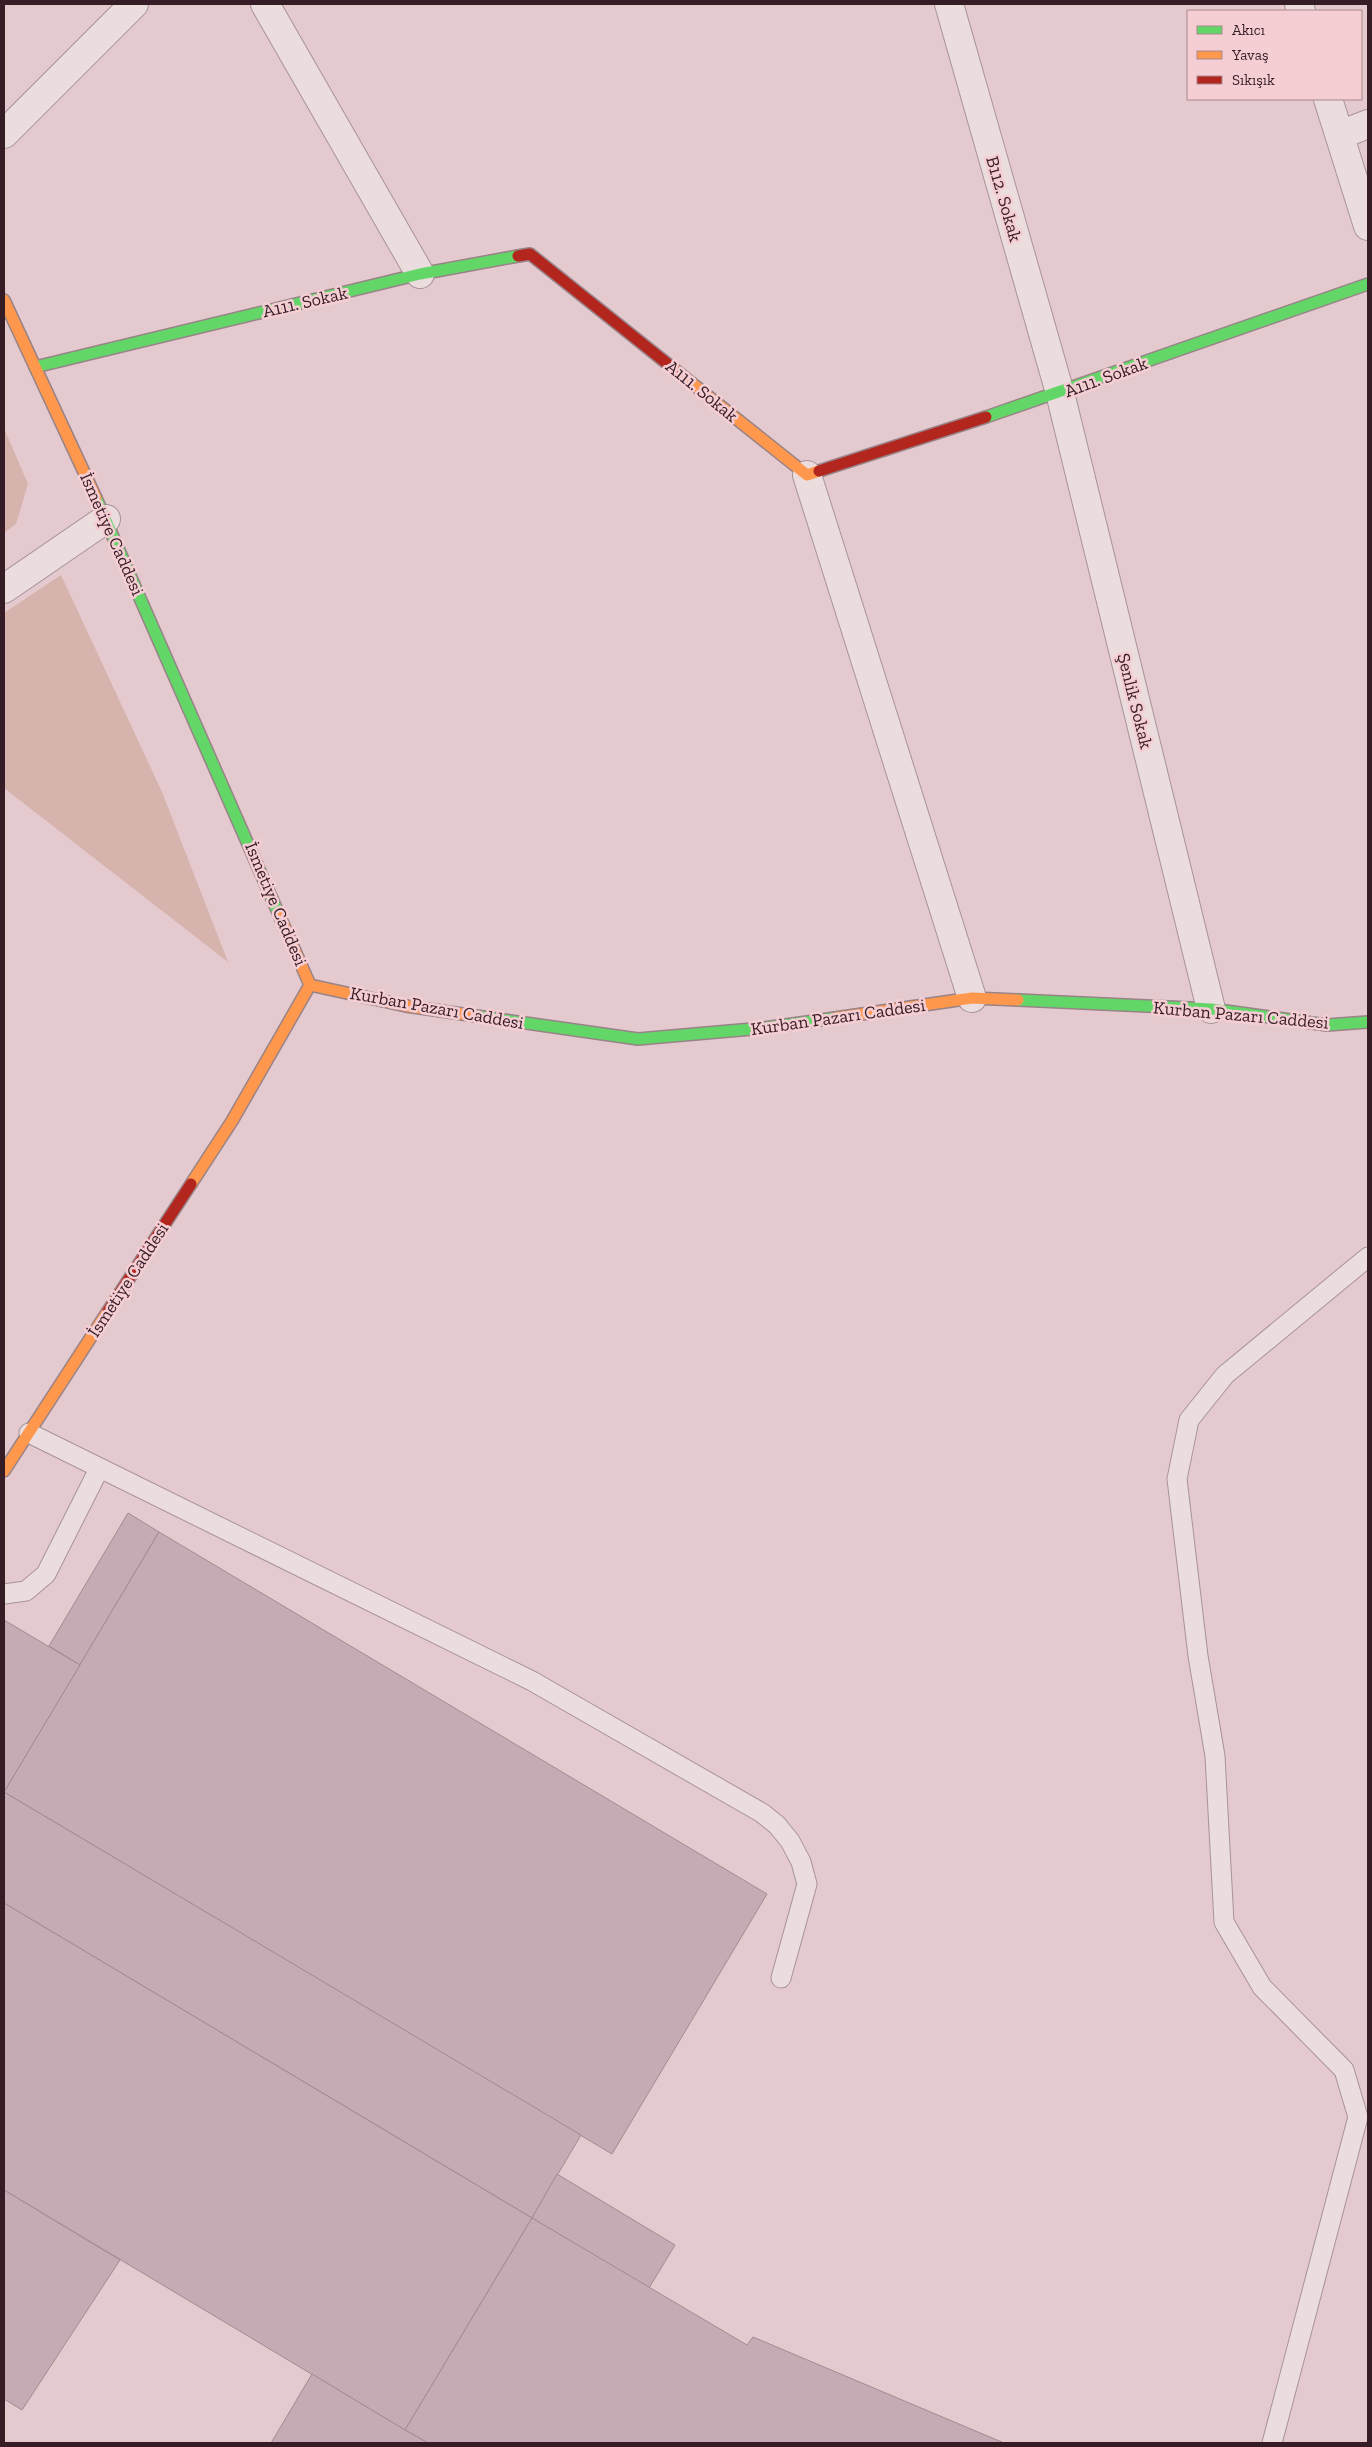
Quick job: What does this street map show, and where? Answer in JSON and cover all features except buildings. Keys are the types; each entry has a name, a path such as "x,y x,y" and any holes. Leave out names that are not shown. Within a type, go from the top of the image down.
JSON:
{"main road":[{"name":"A111. Sokak","path":"35,367 420,274 530,254 807,476 1060,393 1368,284"},
{"name":"İsmetiye Caddesi","path":"4,300 106,519 310,985 232,1121 4,1471"},
{"name":"Kurban Pazarı Caddesi","path":"310,985 406,1006 638,1039 764,1028 972,998 1211,1009 1327,1025 1368,1022"}],"street":[{"path":"4,134 134,4"},
{"path":"265,4 420,274"},
{"name":"B112. Sokak","path":"948,4 1060,393"},
{"path":"1328,100 1368,226"},
{"path":"1340,135 1368,124"},
{"name":"Şenlik Sokak","path":"1060,393 1211,1009"},
{"path":"807,476 972,998"},
{"path":"4,589 106,519"}],"lane":[{"path":"1272,2443 1358,2117 1344,2070 1262,1987 1224,1922 1215,1756 1198,1656 1177,1479 1189,1420 1225,1375 1368,1256"},
{"path":"29,1433 532,1680 762,1813 790,1841 801,1862 807,1884 781,1978"},
{"path":"4,1594 26,1590 46,1574 99,1469"}],"shaded area":[{"path":"4,428 28,484 16,524 4,533"},
{"path":"61,575 162,792 228,962 4,788 4,613"}],"traffic: fast":[{"path":"35,367 420,274 518,256"},
{"path":"986,417 1368,284"},
{"path":"96,498 280,917"},
{"path":"1018,1000 1211,1009 1327,1025 1368,1022"},
{"path":"476,1016 638,1039 764,1028 835,1018"}],"traffic: slow":[{"path":"4,300 96,498"},
{"path":"674,369 807,475 819,471"},
{"path":"191,1184 232,1121 310,985 280,917"},
{"path":"310,985 406,1006 476,1016"},
{"path":"835,1018 972,998 1018,1000"},
{"path":"4,1471 108,1311"}],"traffic: jam":[{"path":"518,256 530,254 674,369"},
{"path":"819,471 986,417"},
{"path":"108,1311 191,1184"}]}
